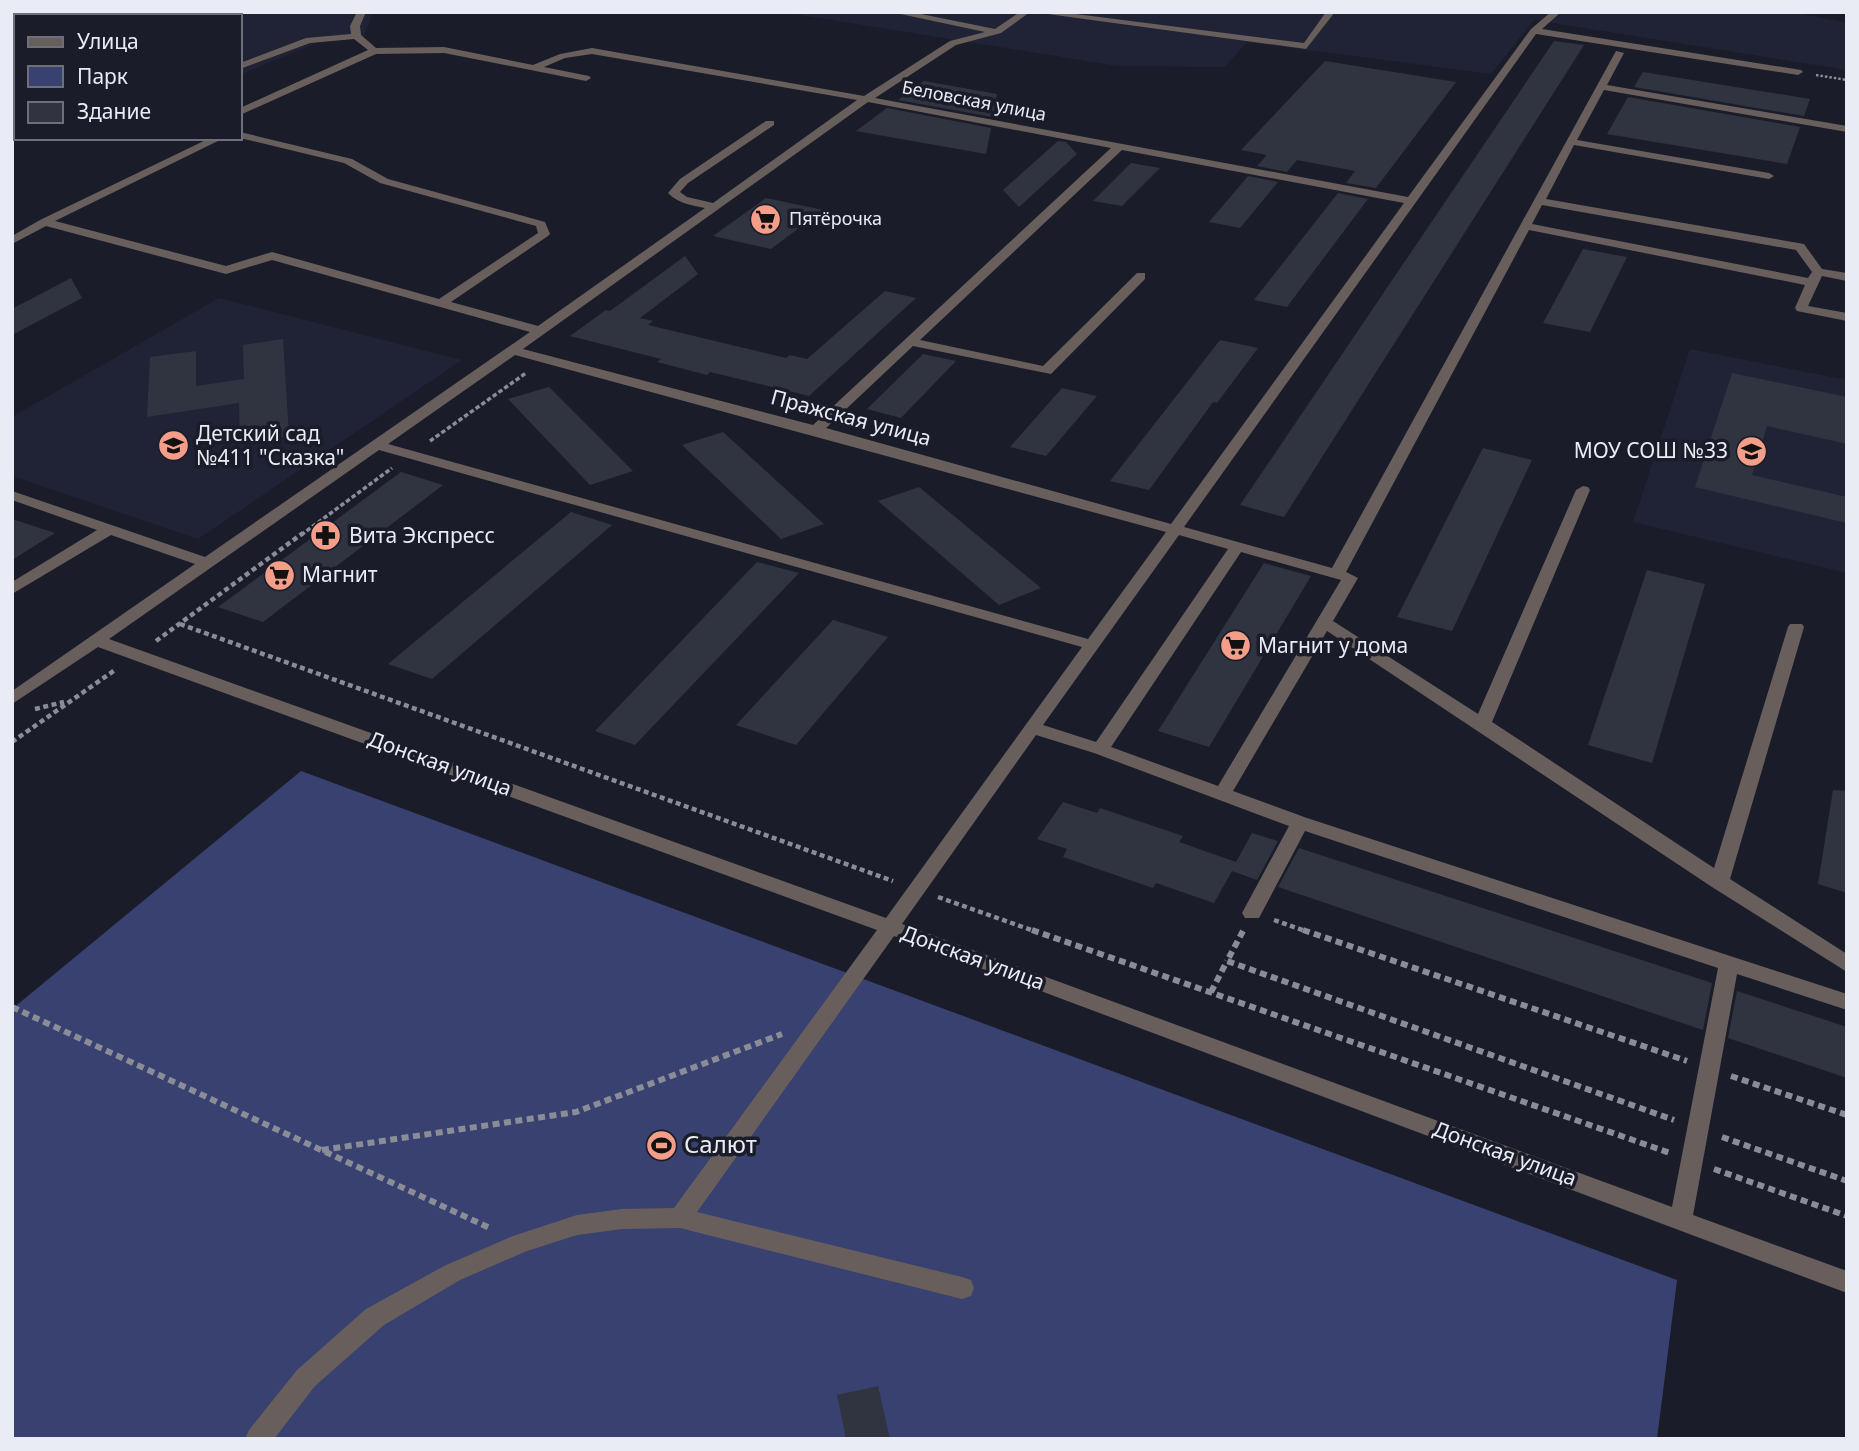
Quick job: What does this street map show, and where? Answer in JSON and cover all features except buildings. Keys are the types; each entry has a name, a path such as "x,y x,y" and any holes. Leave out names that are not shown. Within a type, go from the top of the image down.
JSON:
{"street":[{"path":"205,14 224,12"},
{"path":"362,12 355,26 356,36 374,51"},
{"path":"895,12 998,31"},
{"path":"18,705 96,640 513,351 712,206 866,99 953,43 998,31 1026,12"},
{"path":"1037,12 1306,46 1331,12"},
{"path":"680,1218 915,889 1177,530 1410,201 1534,31 1557,12"},
{"path":"1534,31 1798,72"},
{"path":"242,65 309,40 356,36"},
{"path":"242,111 374,51 444,50 586,78"},
{"name":"Беловская улица","path":"533,68 563,56 592,51 866,99 1410,201"},
{"path":"1223,793 1350,578 1336,574 1619,53"},
{"path":"1601,87 1847,129"},
{"path":"712,206 683,200 674,193 684,181 770,123"},
{"path":"242,135 348,161 384,181 541,225 544,234 441,303"},
{"path":"12,241 44,222 215,140"},
{"path":"1573,142 1769,176"},
{"path":"816,430 1120,146"},
{"path":"1538,201 1800,247 1815,277"},
{"path":"44,222 226,270 272,256 540,331"},
{"path":"1525,226 1815,277 1847,277"},
{"path":"910,342 1046,372 1141,276"},
{"path":"1815,277 1801,308 1847,317"},
{"name":"Пражская улица","path":"513,351 816,430 1336,574"},
{"path":"377,445 1093,645"},
{"path":"1483,722 1583,490"},
{"path":"12,495 207,563"},
{"path":"12,589 109,529"},
{"path":"1100,749 1238,545"},
{"path":"1324,622 1483,722 1719,882 1847,964"},
{"path":"1719,882 1796,627"},
{"name":"Донская улица","path":"96,640 890,927 1847,1282"},
{"path":"1033,727 1300,822 1847,1002"},
{"path":"1252,913 1300,822"},
{"path":"1681,1219 1729,964"},
{"path":"258,1439 306,1378 375,1317 452,1273 521,1243 577,1225 622,1219 680,1218 962,1289"}],"path":[{"path":"1798,72 1847,80"},
{"path":"12,742 68,701 139,655 409,456 546,359"},
{"path":"180,624 915,889 1847,1216"},
{"path":"18,705 68,701"},
{"path":"1211,992 1252,913 1847,1115"},
{"path":"1227,961 1847,1181"},
{"path":"12,1007 521,1243"},
{"path":"322,1150 576,1112 822,1019"}],"shaded area":[{"path":"373,12 363,38 316,43 242,74 242,14 92,14"},
{"path":"782,12 1793,12 1847,23 1847,70 1534,20 1491,74 1247,42 1225,67 1118,66"},
{"name":"Детский сад №411 \"Сказка\"","path":"219,298 462,360 198,539 12,476 12,417"},
{"name":"МОУ СОШ №33","path":"1690,349 1847,380 1847,573 1633,522"}],"green space":[{"name":"Салют","path":"301,771 1677,1280 1657,1439 12,1439 12,1009"}],"place":[{"name":"Пятёрочка","path":"766,219"},
{"name":"Детский сад №411 \"Сказка\"","path":"173,446"},
{"name":"МОУ СОШ №33","path":"1751,451"},
{"name":"Вита Экспресс","path":"326,536"},
{"name":"Магнит","path":"279,575"},
{"name":"Магнит у дома","path":"1235,646"},
{"name":"Салют","path":"661,1145"}]}
